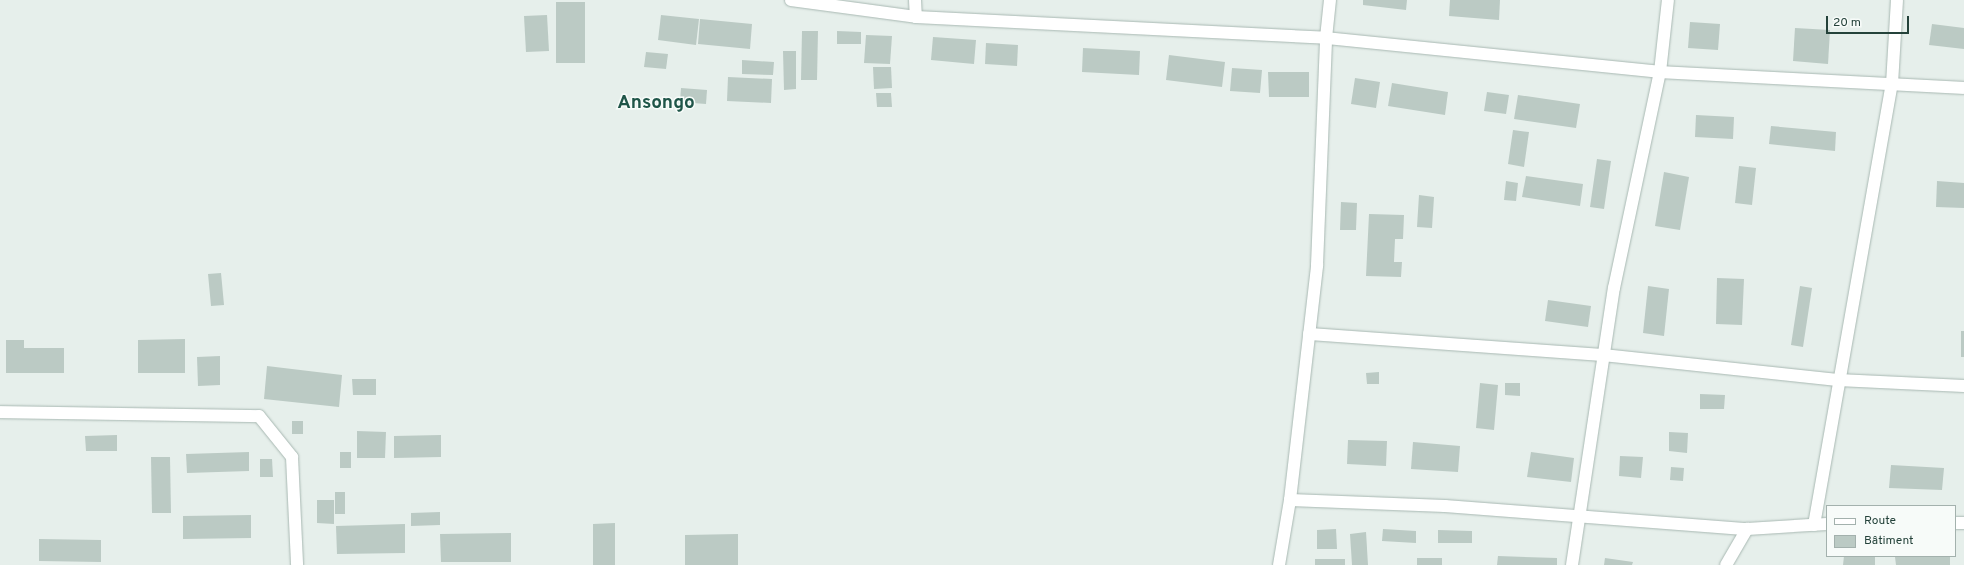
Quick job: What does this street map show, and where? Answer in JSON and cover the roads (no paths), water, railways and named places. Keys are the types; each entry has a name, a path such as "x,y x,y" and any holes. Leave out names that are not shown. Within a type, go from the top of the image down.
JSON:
{"street":[{"path":"791,0 916,17 1326,38 1660,72 1964,88"},
{"path":"916,0 916,17"},
{"path":"1279,565 1290,500 1317,265 1326,38 1330,0"},
{"path":"1572,565 1614,288 1660,72 1668,0"},
{"path":"1814,524 1838,380 1892,84 1897,0"},
{"path":"1309,334 1603,355 1838,380 1964,386"},
{"path":"0,412 259,416 292,457 297,565"},
{"path":"1290,500 1445,506 1580,515 1747,529 1826,524"},
{"path":"1726,565 1747,529"}],"district":[{"name":"Ansongo","path":"656,104"}]}
